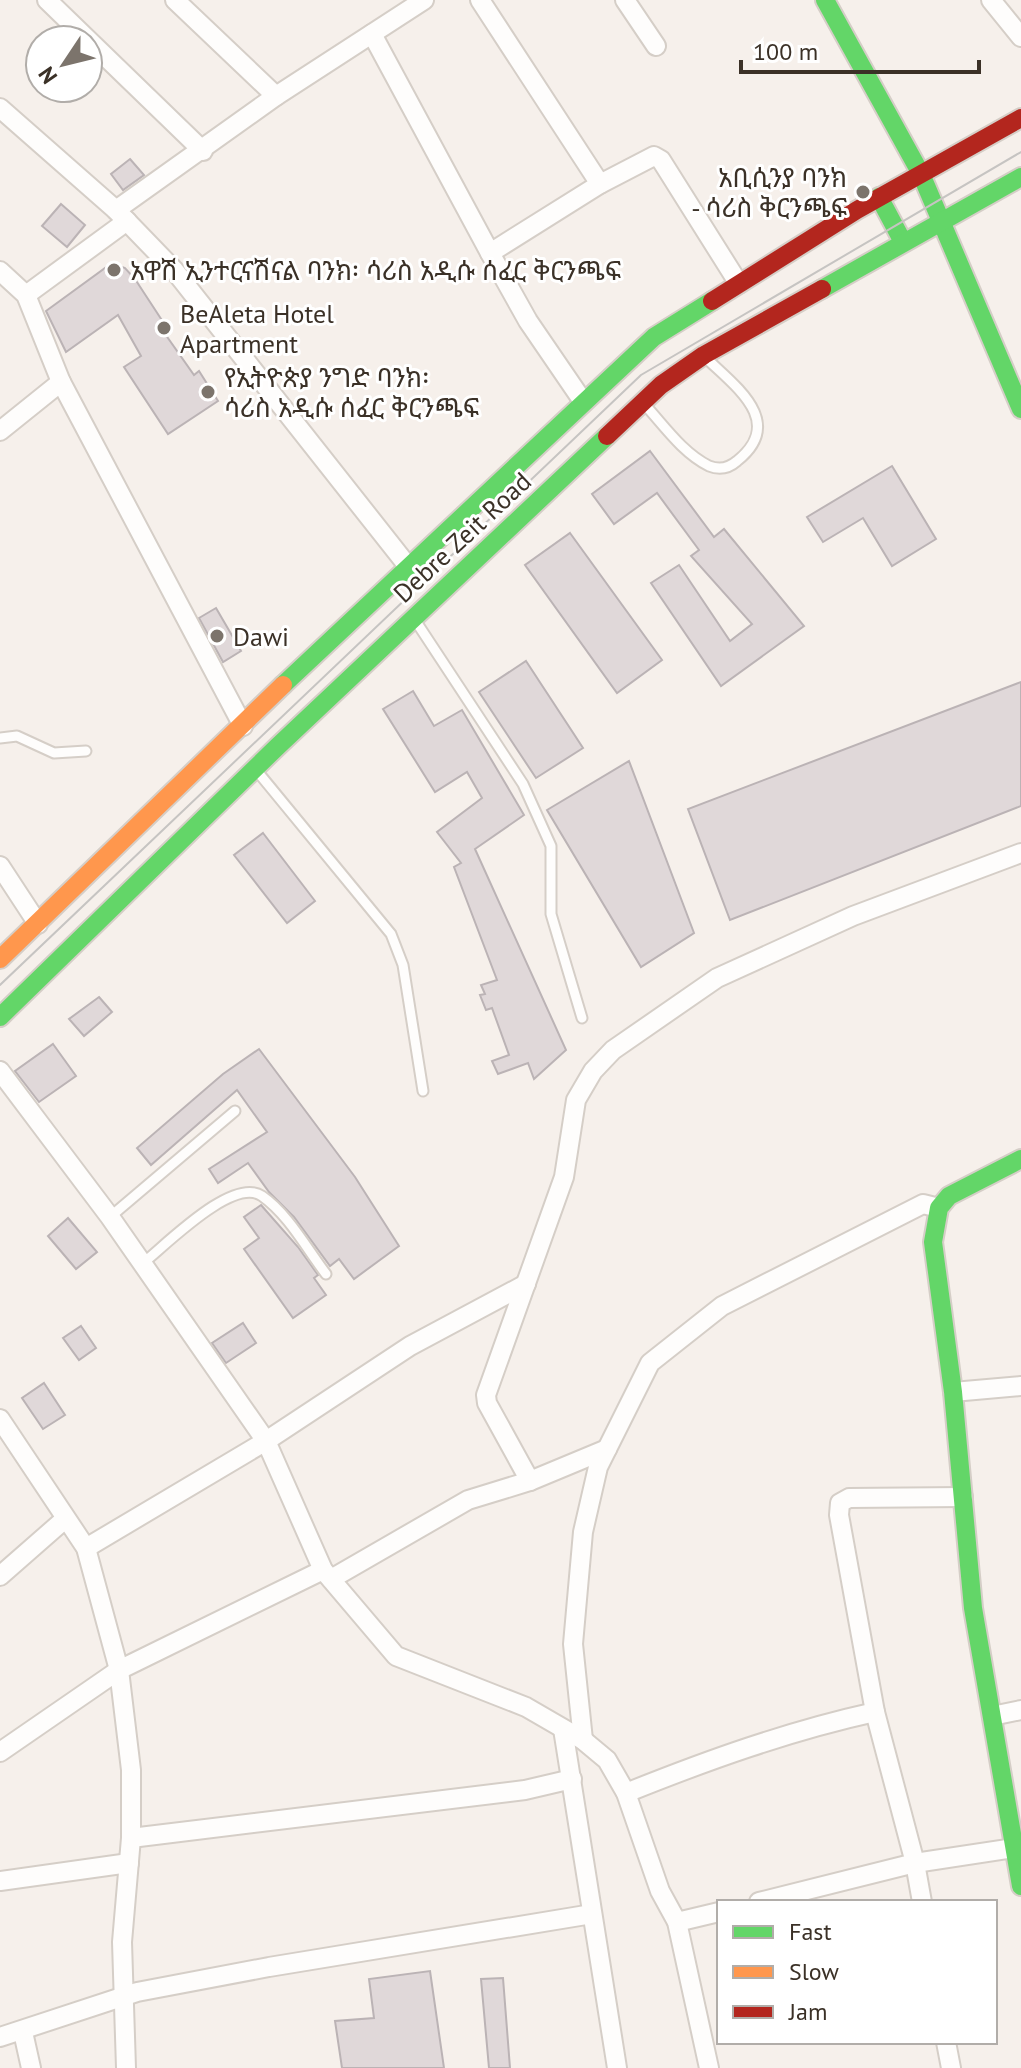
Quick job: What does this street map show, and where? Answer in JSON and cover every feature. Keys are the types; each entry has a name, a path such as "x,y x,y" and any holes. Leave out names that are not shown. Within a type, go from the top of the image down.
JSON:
{"main road":[{"path":"825,0 921,174 1021,409"},
{"name":"Debre Zeit Road","path":"0,959 407,565 582,400 654,337 879,197 1021,118"},
{"name":"Debre Zeit Road","path":"0,1017 255,768 643,402 704,355 1021,177"},
{"path":"879,197 903,242"},
{"path":"1021,1159 963,1187 939,1208 933,1242 953,1392 973,1608 1017,1848 1021,1886"}],"street":[{"path":"47,0 203,151"},
{"path":"175,0 276,96"},
{"path":"26,295 203,151 276,96 424,0"},
{"path":"480,0 600,184"},
{"path":"625,0 656,46"},
{"path":"991,0 1021,37"},
{"path":"372,34 528,321 582,400"},
{"path":"0,108 122,216 174,270 407,565"},
{"path":"490,253 600,184 654,156 661,160 739,284"},
{"path":"0,271 26,295 61,382 243,726"},
{"path":"0,431 61,382"},
{"path":"530,1481 487,1403 486,1395 564,1177 576,1100 593,1071 613,1050 717,978 853,916 1021,853"},
{"path":"0,866 38,924"},
{"path":"0,1071 110,1217 266,1441 327,1575 396,1656 526,1707 583,1740 607,1760 626,1793 660,1891 677,1922 709,2068"},
{"path":"583,1740 573,1644 583,1532 598,1467 650,1363 687,1330 722,1306 923,1204 939,1208"},
{"path":"86,1548 266,1441 410,1346 526,1284"},
{"path":"953,1392 1021,1386"},
{"path":"0,1419 31,1460 65,1519 86,1548 119,1670 131,1770 131,1838 122,1942 126,2068"},
{"path":"0,1752 119,1670 327,1575 457,1505 530,1481 607,1449"},
{"path":"922,1900 915,1863 875,1712 839,1515 840,1503 849,1498 963,1497"},
{"path":"0,1576 65,1519"},
{"path":"992,1716 1021,1710"},
{"path":"626,1793 716,1757 812,1726 875,1712"},
{"path":"563,1729 617,2068"},
{"path":"131,1838 525,1790 572,1779"},
{"path":"767,1900 915,1863 1017,1848"},
{"path":"0,1881 129,1863"},
{"path":"677,1922 717,1912"},
{"path":"0,2037 123,1998 255,1969 592,1914"},
{"path":"23,2032 31,2068"},
{"path":"946,2044 951,2068"}],"lane":[{"path":"643,402 692,454 712,467 729,468 746,454 758,435 758,419 749,400 704,355"},
{"path":"414,618 523,784 551,846 551,914 582,1018"},
{"path":"0,738 17,736 54,753 86,751"},
{"path":"255,768 391,934 403,965 423,1091"},
{"path":"110,1217 235,1111"},
{"path":"143,1263 214,1206 237,1193 248,1193 259,1194 273,1205 326,1274"}],"building":[{"path":"130,159 144,175 123,190 111,174"},
{"path":"61,204 85,225 67,247 42,226"},
{"path":"112,263 125,268 135,279 167,328 163,331 194,375 199,371 218,401 168,434 124,367 141,356 118,315 66,352 46,311"},
{"path":"650,451 714,537 724,529 804,626 721,686 651,583 679,565 730,641 752,624 691,556 699,550 657,493 614,524 592,494"},
{"path":"892,466 936,539 892,566 863,518 823,542 807,517"},
{"path":"570,533 662,660 617,693 525,565"},
{"name":"Dawi","path":"216,608 241,651 223,662 199,618"},
{"path":"526,661 583,748 536,778 479,692"},
{"path":"1021,682 1021,806 730,920 688,809"},
{"path":"413,691 434,726 462,710 524,815 475,849 566,1050 534,1079 528,1063 498,1074 492,1061 509,1055 492,1008 486,1010 480,995 485,994 481,985 497,980 454,867 461,863 437,832 482,798 467,772 435,792 383,709"},
{"path":"629,761 694,933 641,967 547,810"},
{"path":"263,833 315,901 287,923 234,855"},
{"path":"99,997 112,1012 84,1036 69,1019"},
{"path":"53,1044 76,1076 39,1102 15,1071"},
{"path":"259,1049 355,1177 399,1246 354,1279 339,1259 330,1266 248,1163 218,1183 209,1169 267,1132 237,1090 151,1165 137,1148 223,1074"},
{"path":"261,1205 298,1247 318,1275 314,1278 326,1295 293,1318 244,1249 259,1238 244,1217"},
{"path":"68,1218 97,1252 76,1269 48,1236"},
{"path":"243,1323 256,1343 226,1363 212,1343"},
{"path":"81,1326 96,1348 79,1360 63,1338"},
{"path":"44,1383 65,1415 43,1429 22,1398"},
{"path":"430,1971 444,2068 342,2068 335,2021 374,2018 369,1979"},
{"path":"503,1978 510,2068 489,2068 481,1979"}],"tram line":[{"path":"0,985 641,375 1021,152"}],"traffic: fast":[{"path":"825,0 921,174 1021,409"},
{"path":"822,289 1021,177"},
{"path":"879,197 903,242"},
{"path":"283,685 654,337 712,301"},
{"path":"0,1017 277,747 607,436"},
{"path":"1021,1159 949,1196 939,1208 933,1242 953,1392 973,1608 1021,1886"}],"traffic: slow":[{"path":"0,959 283,685"}],"traffic: jam":[{"path":"712,301 857,210 1021,118"},
{"path":"607,436 661,385 704,355 822,289"}],"place":[{"name":"አቢሲንያ ባንክ - ሳሪስ ቅርንጫፍ","path":"863,192"},
{"name":"አዋሽ ኢንተርናሽናል ባንክ፡ ሳሪስ አዲሱ ሰፈር ቅርንጫፍ","path":"114,270"},
{"name":"BeAleta Hotel Apartment","path":"164,328"},
{"name":"የኢትዮጵያ ንግድ ባንክ፡ ሳሪስ አዲሱ ሰፈር ቅርንጫፍ","path":"208,392"},
{"name":"Dawi","path":"217,636"}]}
